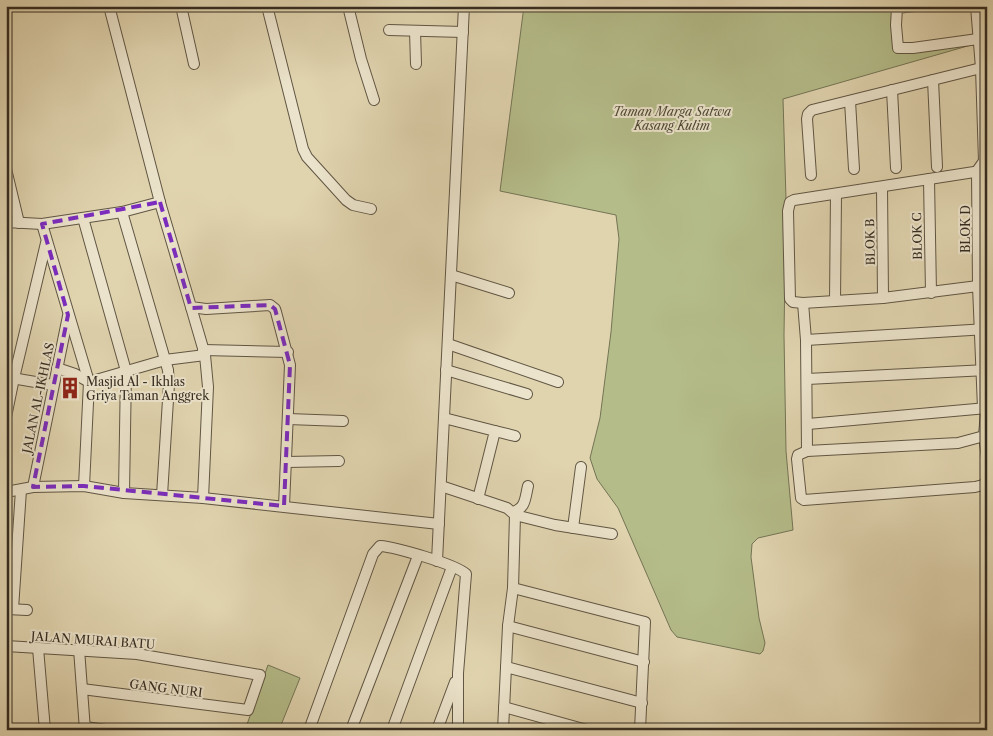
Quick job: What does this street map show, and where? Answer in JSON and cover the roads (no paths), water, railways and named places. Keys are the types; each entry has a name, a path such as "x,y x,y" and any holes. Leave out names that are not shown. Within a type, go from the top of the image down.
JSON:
{"street":[{"path":"109,6 160,202 204,352 208,387 203,498"},
{"path":"181,6 194,64"},
{"path":"267,6 295,120 307,157 346,200 353,205 371,209"},
{"path":"348,6 361,59 374,100"},
{"path":"437,561 464,6"},
{"path":"914,6 897,7 898,48 981,44"},
{"name":"BLOK D","path":"976,6 981,44 984,167 986,410 984,436 987,458"},
{"path":"389,30 463,32"},
{"path":"415,31 416,64"},
{"path":"811,175 808,114 812,110 981,68"},
{"path":"933,80 937,167"},
{"path":"892,90 896,168"},
{"path":"850,101 854,169"},
{"path":"984,167 882,187 794,200 788,206 790,299 793,302 883,298 984,287"},
{"path":"6,169 19,223"},
{"name":"BLOK C","path":"929,178 931,293"},
{"name":"BLOK B","path":"882,187 883,298"},
{"path":"835,301 836,194"},
{"path":"6,222 42,224 122,212 160,202"},
{"path":"122,212 168,370 162,495"},
{"path":"83,218 126,371 124,492"},
{"path":"42,224 89,382 84,486"},
{"path":"6,417 10,377 46,240"},
{"path":"451,275 509,293"},
{"path":"803,303 806,340 808,451"},
{"path":"191,307 206,309 270,306 276,312 290,365 284,506"},
{"name":"JALAN AL-IKHLAS","path":"33,487 68,314"},
{"path":"806,340 984,329"},
{"path":"448,344 558,382"},
{"path":"57,368 89,382 164,360 204,352 288,352"},
{"path":"807,379 985,368"},
{"path":"446,370 527,394"},
{"path":"10,377 53,385"},
{"path":"808,424 986,410"},
{"path":"444,418 515,436"},
{"path":"288,419 343,421"},
{"path":"478,499 495,431"},
{"path":"984,436 958,443 808,451 798,455 796,459 802,498 808,500 975,487 983,485 987,481"},
{"path":"287,462 339,461"},
{"path":"573,528 581,467"},
{"path":"6,492 33,487 84,486 124,492 284,506 439,524"},
{"path":"440,486 507,508 514,514 555,525 612,534"},
{"path":"514,514 524,506 528,486"},
{"path":"21,490 10,609 28,610"},
{"path":"502,730 508,626 513,588 514,514"},
{"path":"309,730 372,554 380,546 437,561 463,572 466,576 458,673 458,730"},
{"path":"351,730 418,556"},
{"path":"392,730 452,567"},
{"path":"513,588 645,622 640,730"},
{"path":"508,626 644,662"},
{"name":"JALAN MURAI BATU","path":"6,646 137,654 260,675 248,710"},
{"path":"38,648 45,730"},
{"path":"78,650 85,728 106,730"},
{"path":"506,667 642,704"},
{"path":"437,730 458,673"},
{"name":"GANG NURI","path":"82,690 248,710"},
{"path":"504,707 587,730"}],"place":[{"name":"Masjid Al - Ikhlas Griya Taman Anggrek","path":"70,388"}],"park label":[{"name":"Taman Marga Satwa Kasang Kulim","path":"672,118"}]}
